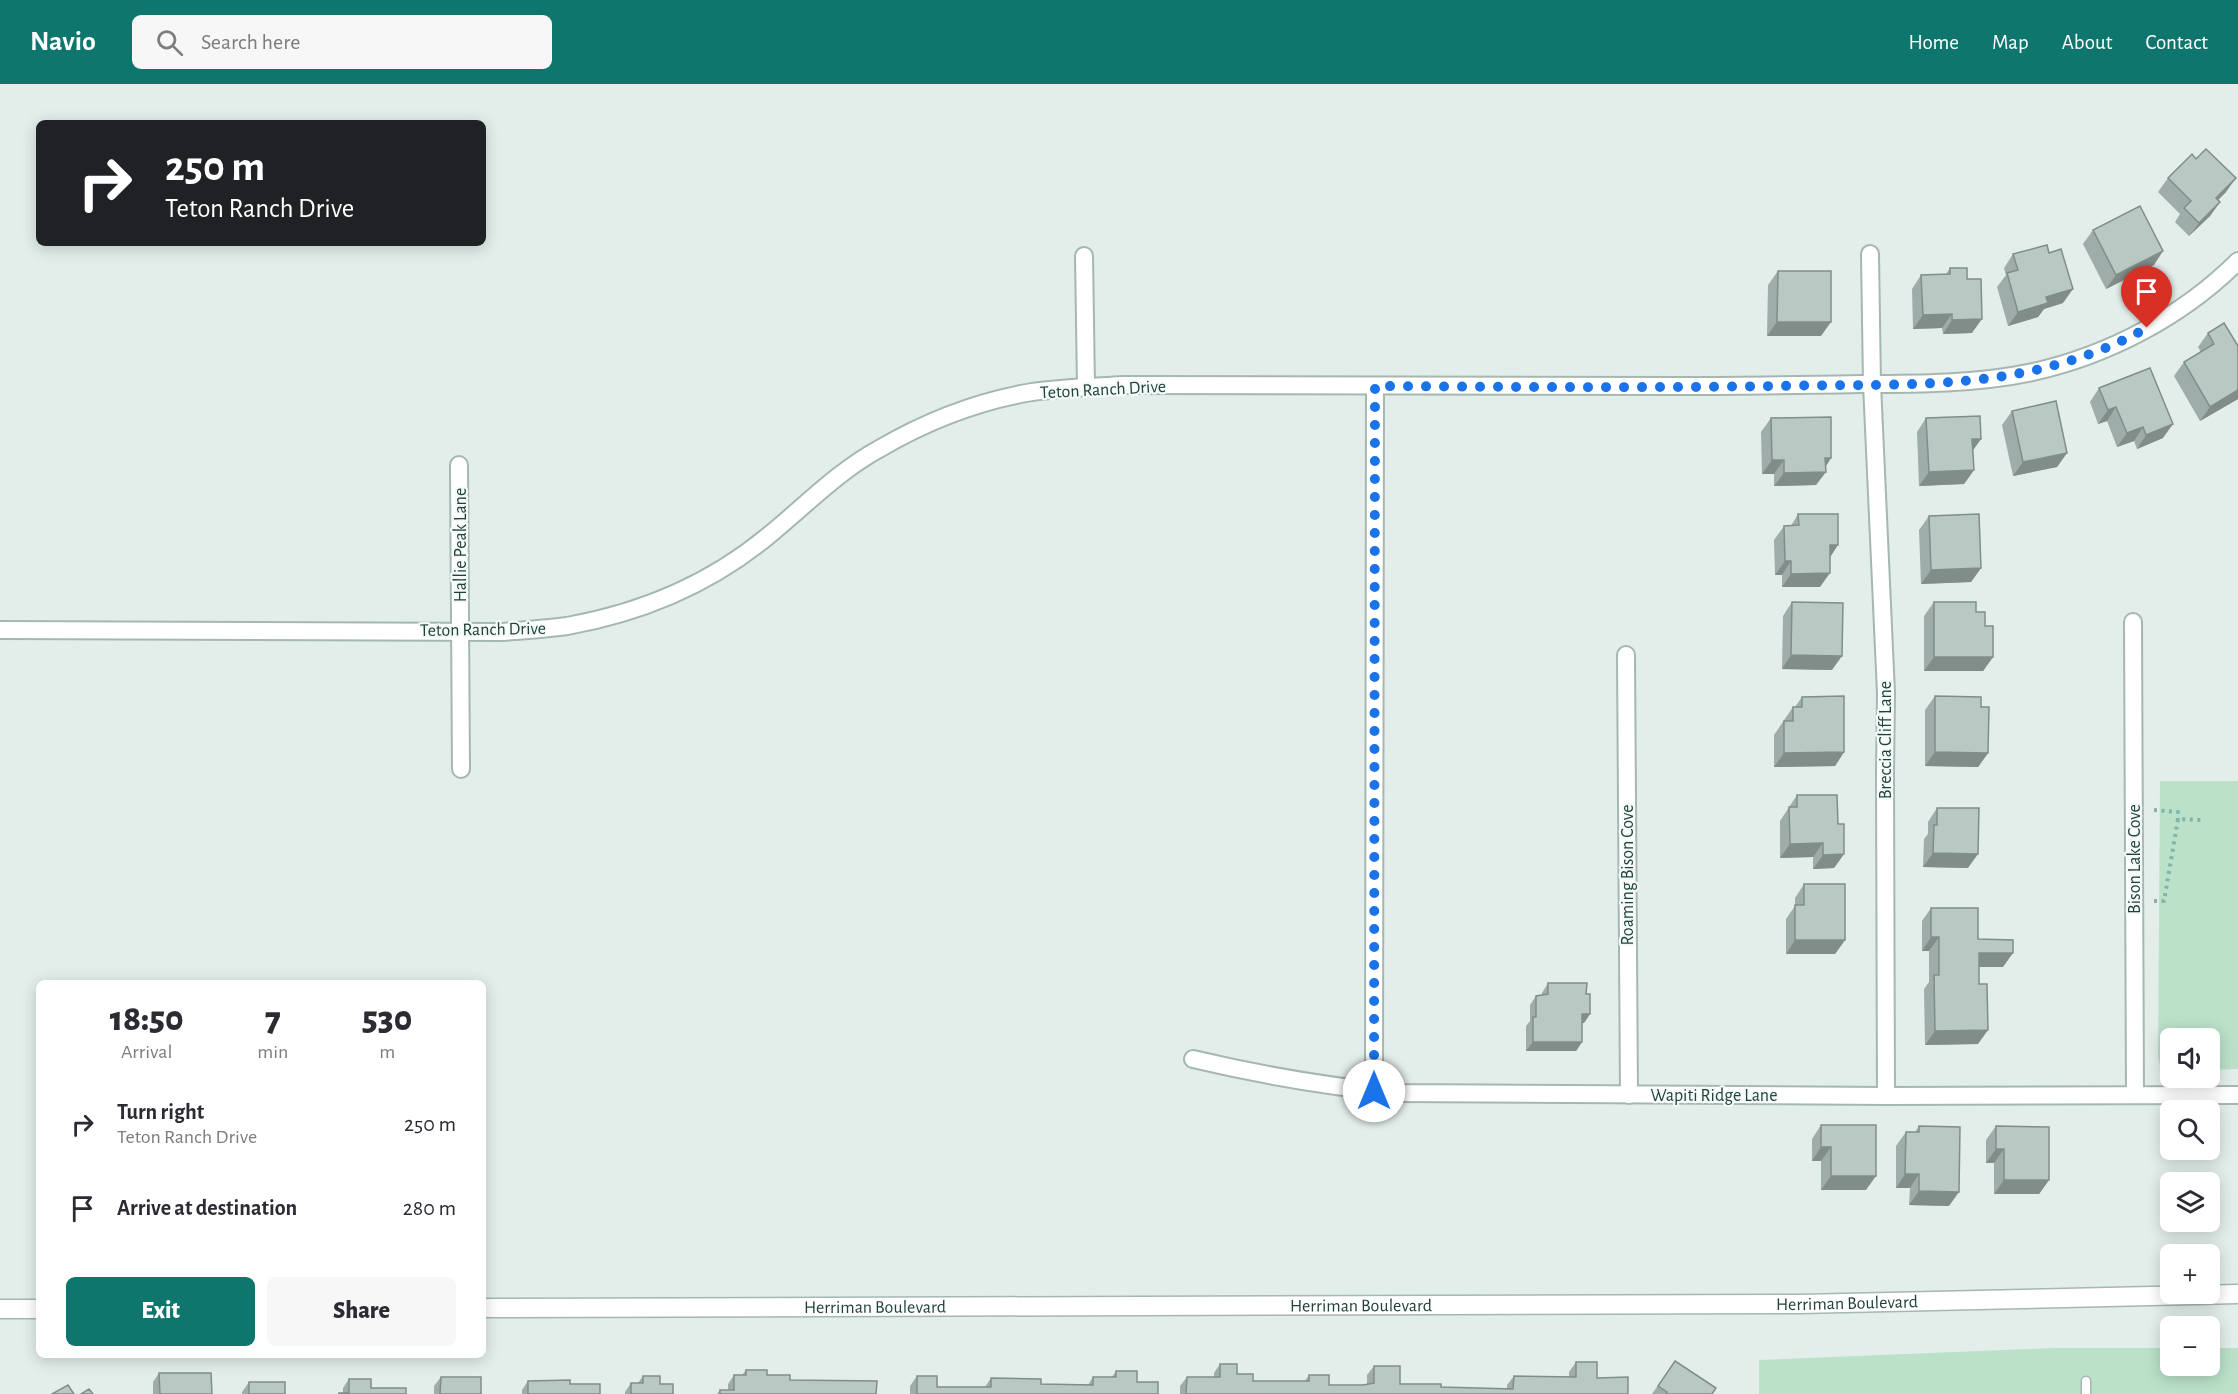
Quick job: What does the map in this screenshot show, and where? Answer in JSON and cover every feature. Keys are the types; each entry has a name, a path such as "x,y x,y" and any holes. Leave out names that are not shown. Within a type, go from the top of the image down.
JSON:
{"street":[{"name":"Breccia Cliff Lane","path":"1870,254 1872,384 1886,669 1886,1096"},
{"path":"1084,256 1086,387"},
{"name":"Teton Ranch Drive","path":"0,630 503,632 565,626 635,609 676,594 731,563 767,537 835,477 878,449 959,412 1000,399 1030,393 1123,385 1741,386 1982,380 2036,371 2102,350 2159,321 2206,289 2238,261"},
{"path":"1374,1091 1375,386"},
{"name":"Hallie Peak Lane","path":"459,465 461,769"},
{"name":"Bison Lake Cove","path":"2133,622 2135,1095"},
{"name":"Roaming Bison Cove","path":"1626,655 1629,1095"},
{"name":"Wapiti Ridge Lane","path":"1193,1059 1341,1088 1458,1094 2238,1095"},
{"name":"Herriman Boulevard","path":"486,1308 1799,1304 2238,1294"},
{"path":"0,1309 36,1309"}],"lane":[{"path":"2086,1381 2086,1394"}],"path":[{"path":"2154,810 2178,812 2164,901 2154,901"},
{"path":"2178,819 2202,820"}],"green space":[{"path":"2160,781 2238,781 2238,1069 2220,1070 2220,1028 2160,1028 2160,1066 2158,1057"},
{"path":"2054,1348 2160,1348 2160,1376 2220,1376 2220,1348 2238,1348 2238,1394 1759,1394 1759,1360"}],"building":[{"path":"2206,149 2236,178 2216,198 2220,202 2199,223 2184,208 2191,201 2168,178 2192,154 2196,159"},
{"path":"2140,206 2163,251 2116,275 2093,230"},
{"path":"2047,245 2049,253 2061,249 2073,289 2046,297 2048,303 2018,312 2007,273 2018,270 2013,254"},
{"path":"1950,268 1967,268 1967,279 1981,279 1982,319 1952,320 1952,314 1923,315 1921,275 1950,274"},
{"path":"1778,271 1831,271 1831,322 1777,322"},
{"path":"2224,323 2238,346 2238,390 2210,407 2184,362 2214,344 2208,333"},
{"path":"2150,368 2173,424 2146,435 2143,427 2127,433 2116,407 2108,410 2099,388"},
{"path":"2056,401 2067,453 2023,462 2012,411"},
{"path":"1980,416 1981,439 1972,439 1974,470 1929,472 1926,418"},
{"path":"1831,417 1831,458 1825,458 1826,472 1784,473 1784,460 1772,460 1771,418"},
{"path":"1798,514 1838,514 1838,545 1830,545 1830,573 1791,574 1791,561 1785,561 1784,526 1799,525"},
{"path":"1979,514 1981,568 1931,570 1929,516"},
{"path":"1792,602 1843,603 1842,656 1791,655"},
{"path":"1934,602 1976,602 1976,612 1985,612 1985,626 1993,626 1993,657 1934,657"},
{"path":"1844,696 1844,752 1784,753 1784,721 1793,721 1793,707 1802,707 1802,697"},
{"path":"1935,696 1981,697 1981,707 1989,707 1988,753 1935,752"},
{"path":"1797,795 1837,795 1838,824 1844,824 1844,854 1823,855 1823,843 1790,844 1789,807 1797,807"},
{"path":"1937,808 1979,808 1978,854 1933,853"},
{"path":"1804,884 1845,884 1845,940 1795,940 1795,905 1804,905"},
{"path":"1931,908 1978,908 1978,939 2013,940 2013,953 1979,953 1979,984 1987,984 1988,1030 1935,1031 1934,975 1939,975 1939,937 1931,937"},
{"path":"1548,983 1587,983 1586,994 1590,994 1590,1014 1582,1014 1582,1042 1533,1042 1536,996 1548,994"},
{"path":"1821,1125 1876,1125 1876,1176 1831,1176 1831,1147 1821,1147"},
{"path":"1919,1126 1960,1127 1959,1192 1919,1191 1919,1174 1905,1174 1906,1132 1919,1132"},
{"path":"1996,1126 2049,1127 2049,1180 2004,1180 2004,1149 1996,1149"},
{"path":"1675,1361 1716,1388 1712,1394 1666,1394 1667,1392 1658,1386"},
{"path":"1576,1362 1597,1362 1597,1378 1628,1377 1628,1394 1186,1394 1187,1377 1220,1377 1220,1364 1237,1364 1237,1374 1253,1374 1253,1381 1309,1381 1309,1375 1329,1375 1329,1385 1363,1385 1374,1383 1374,1366 1400,1366 1400,1384 1441,1384 1441,1387 1513,1389 1514,1376 1576,1377"},
{"path":"746,1370 767,1370 767,1375 790,1375 790,1380 877,1381 876,1394 720,1394 720,1390 734,1390 734,1375 746,1375"},
{"path":"1116,1371 1137,1371 1137,1382 1158,1382 1158,1394 917,1394 917,1376 937,1376 937,1387 991,1387 991,1378 1041,1379 1041,1384 1093,1385 1093,1377 1116,1377"},
{"path":"159,1373 211,1373 212,1394 160,1394"},
{"path":"643,1376 660,1376 660,1384 673,1384 673,1394 631,1394 631,1383 643,1383"},
{"path":"441,1377 481,1377 481,1394 440,1394"},
{"path":"349,1379 371,1379 371,1388 406,1388 406,1394 339,1394 349,1393"},
{"path":"570,1380 570,1384 600,1384 600,1394 528,1394 528,1381"},
{"path":"249,1382 285,1382 285,1394 249,1394"},
{"path":"68,1385 74,1394 52,1394"},
{"path":"89,1389 93,1394 81,1394"}],"route":[{"path":"1374,1091 1375,386 1741,386 1982,380 2036,371 2069,362 2102,350 2147,328"}]}
